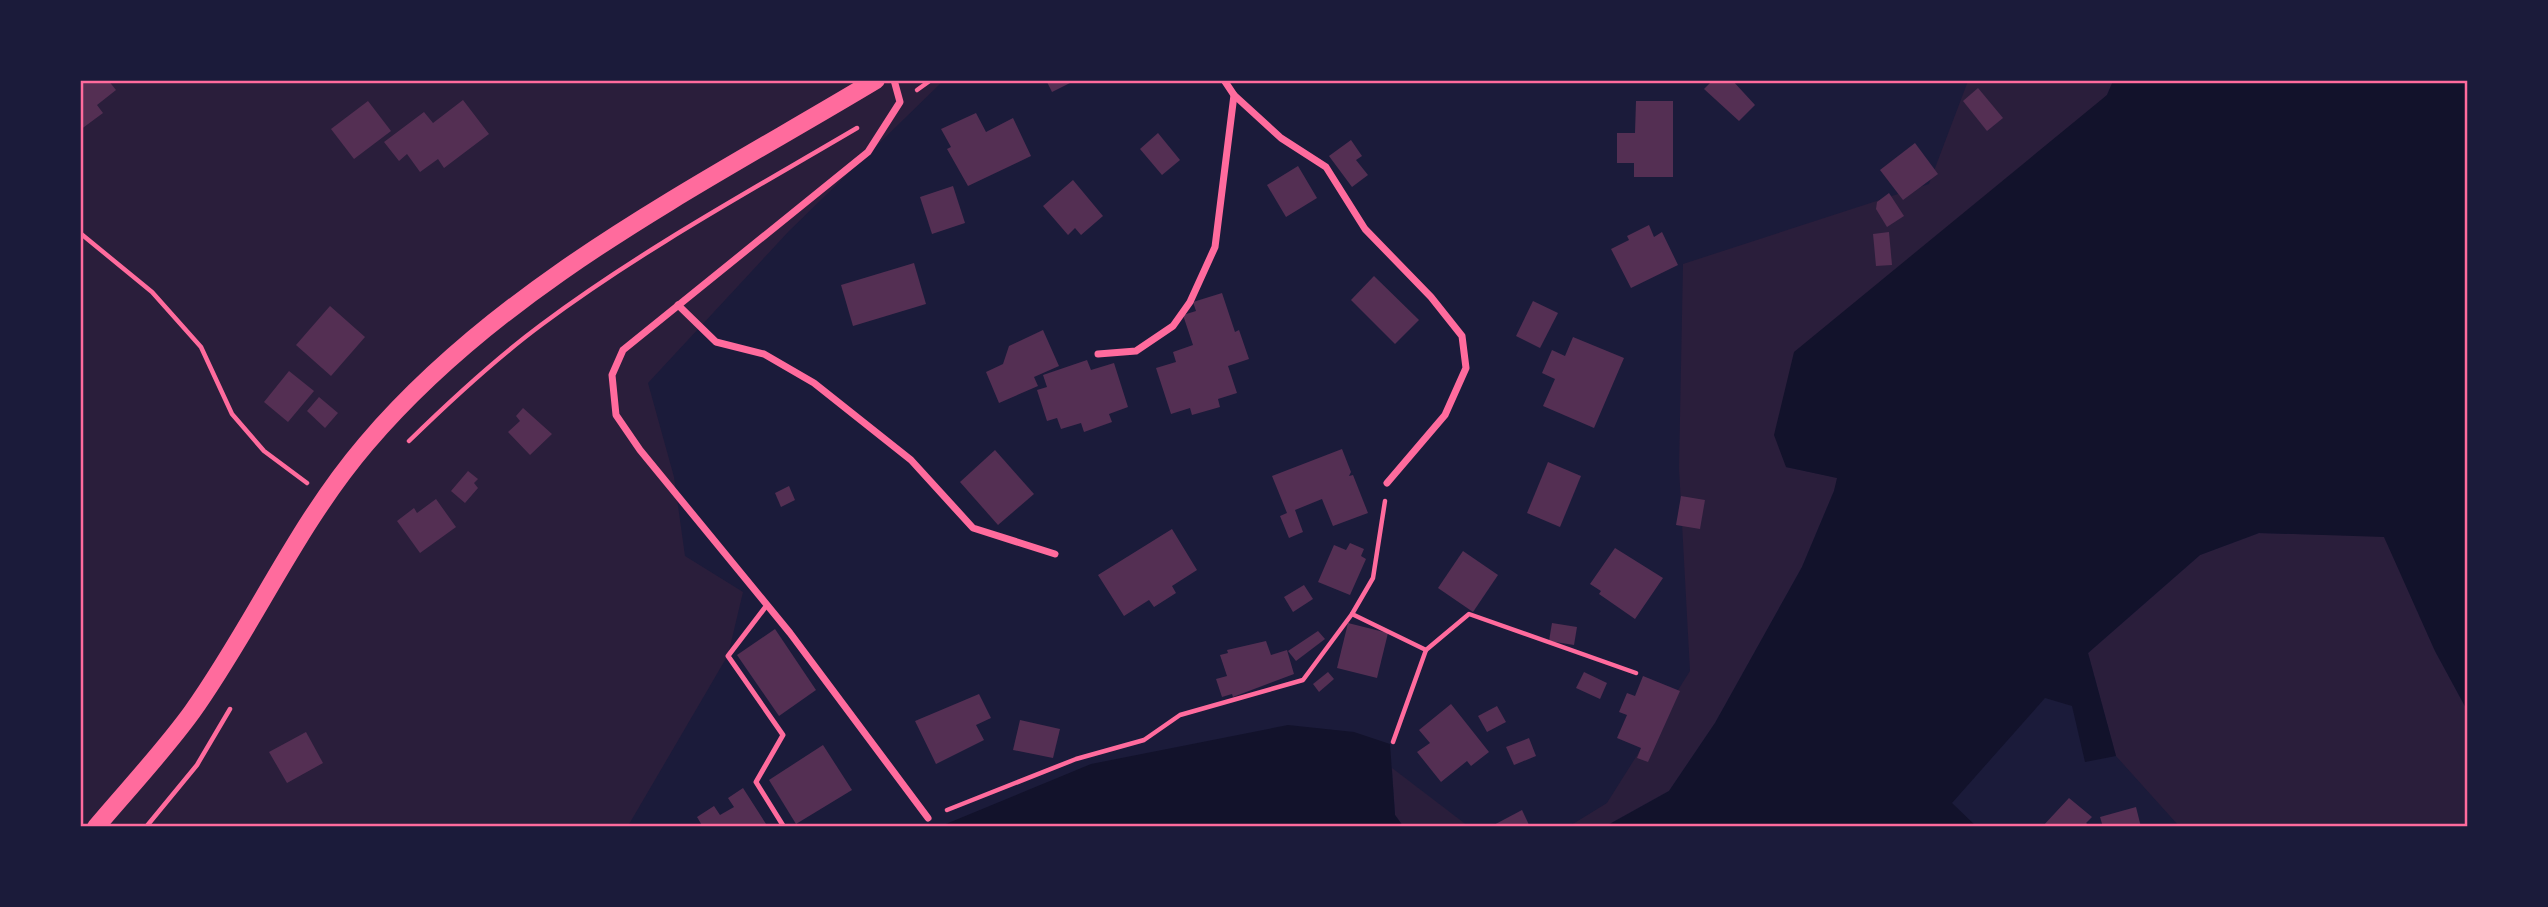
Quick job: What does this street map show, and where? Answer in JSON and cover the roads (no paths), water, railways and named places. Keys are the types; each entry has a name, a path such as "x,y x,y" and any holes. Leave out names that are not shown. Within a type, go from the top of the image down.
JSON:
{"main road":[{"path":"96,827 192,712 324,496 368,442 402,407 500,316 591,251 876,80"}],"street":[{"path":"894,80 900,102 868,152 623,350 612,374 615,415 640,450 767,605 928,818"},
{"path":"1224,80 1234,95 1281,138 1326,167 1365,229 1432,296 1462,335 1466,368 1445,415 1387,483"},
{"path":"1098,354 1136,351 1173,326 1190,302 1215,247 1234,95"},
{"path":"678,305 716,342 764,354 814,383 911,460 973,528 1055,554"}],"lane":[{"path":"767,605 728,656 783,735 756,782 784,827"}]}
